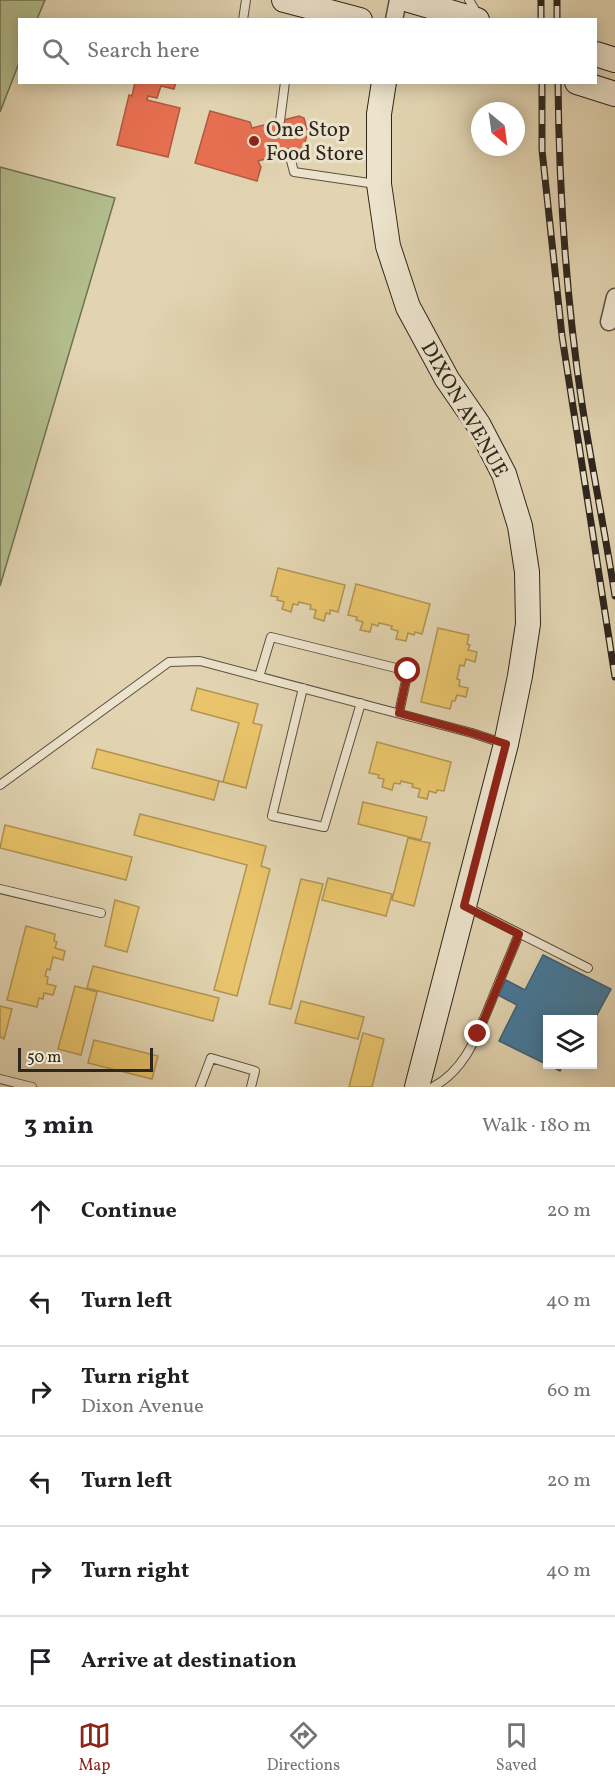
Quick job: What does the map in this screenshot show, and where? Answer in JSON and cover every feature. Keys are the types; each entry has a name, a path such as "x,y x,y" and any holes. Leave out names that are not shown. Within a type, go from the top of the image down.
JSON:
{"street":[{"path":"394,18 398,0"},
{"path":"409,0 472,18"},
{"path":"298,6 351,18"},
{"path":"597,54 615,60"},
{"name":"DIXON AVENUE","path":"384,84 379,114 379,184 388,246 408,307 447,379 478,424 504,474 520,526 527,572 528,624 506,744 417,1087"},
{"path":"583,84 615,94"},
{"path":"612,323 615,297"}],"lane":[{"path":"243,18 246,0"},
{"path":"470,0 478,18"},
{"path":"280,121 285,84"},
{"path":"289,153 294,172 379,184"},
{"path":"259,677 271,637 408,671 399,713"},
{"path":"0,785 169,662 200,661 399,713 506,744"},
{"path":"303,688 272,816 324,827 361,703"},
{"path":"0,889 101,913"},
{"path":"464,906 588,968"},
{"path":"433,1087 455,1071 471,1051 519,934"},
{"path":"200,1087 211,1058 255,1071 251,1087"},
{"path":"0,1079 32,1087"}],"green space":[{"path":"0,0 45,0 37,18 18,18 18,66 0,112"},
{"path":"0,167 115,198 0,586"}],"building: Homes":[{"path":"278,568 345,585 338,612 330,610 330,614 326,613 324,621 314,618 316,610 310,609 311,605 299,602 298,605 293,604 291,612 282,609 284,602 277,600 278,597 271,596"},
{"path":"356,584 430,604 422,634 408,633 406,641 396,639 398,631 391,629 392,626 379,623 378,626 372,624 370,632 360,630 363,622 356,620 357,617 348,615"},
{"path":"438,628 469,635 468,650 477,652 475,662 466,659 464,666 460,665 457,679 460,680 459,686 468,688 466,697 457,695 450,709 421,702"},
{"path":"197,688 258,704 253,723 262,725 246,788 219,781 214,800 92,768 97,749 223,782 239,723 191,710"},
{"path":"377,742 451,762 444,791 437,790 436,793 429,791 427,799 418,797 420,789 412,787 413,784 401,781 400,784 394,783 392,790 382,787 384,779 378,778 379,775 369,773"},
{"path":"363,802 427,817 421,840 358,824"},
{"path":"140,814 266,846 261,866 270,869 237,996 214,990 247,865 134,835"},
{"path":"5,825 132,857 126,880 0,848"},
{"path":"408,838 430,843 414,906 392,900"},
{"path":"328,878 392,894 386,916 322,900"},
{"path":"301,879 323,884 291,1009 269,1004"},
{"path":"115,900 139,907 127,952 105,946"},
{"path":"26,926 55,934 54,941 57,942 55,948 65,951 63,960 53,957 50,970 47,969 45,976 48,977 47,984 56,986 53,995 44,993 43,999 39,998 37,1007 7,1000"},
{"path":"93,966 219,998 213,1021 87,988"},
{"path":"75,986 97,992 81,1055 58,1049"},
{"path":"301,1001 364,1017 358,1039 295,1023"},
{"path":"0,1006 12,1009 4,1039 0,1037"},
{"path":"363,1033 384,1039 372,1087 349,1087"},
{"path":"94,1040 158,1056 152,1079 88,1063"}],"building: Shops":[{"path":"135,84 175,84 174,89 161,86 157,98 148,96 147,100 180,108 168,157 117,145 129,95 132,96"},
{"name":"One Stop Food Store","path":"210,111 250,122 252,128 299,116 304,118 308,132 303,149 258,161 261,167 257,181 195,163"}],"building: Public":[{"path":"543,955 611,989 597,1015 543,1015 543,1063 499,1041 517,1005 498,995 506,980 525,990"}],"railway":[{"path":"541,0 541,18"},
{"path":"557,0 557,18"},
{"path":"542,84 542,150 562,336 615,677"},
{"path":"558,84 562,203 572,324 582,404 615,596"}],"place":[{"name":"One Stop Food Store","path":"254,141"}],"route":[{"path":"408,671 399,713 506,744 464,906 519,934 478,1034"}]}
